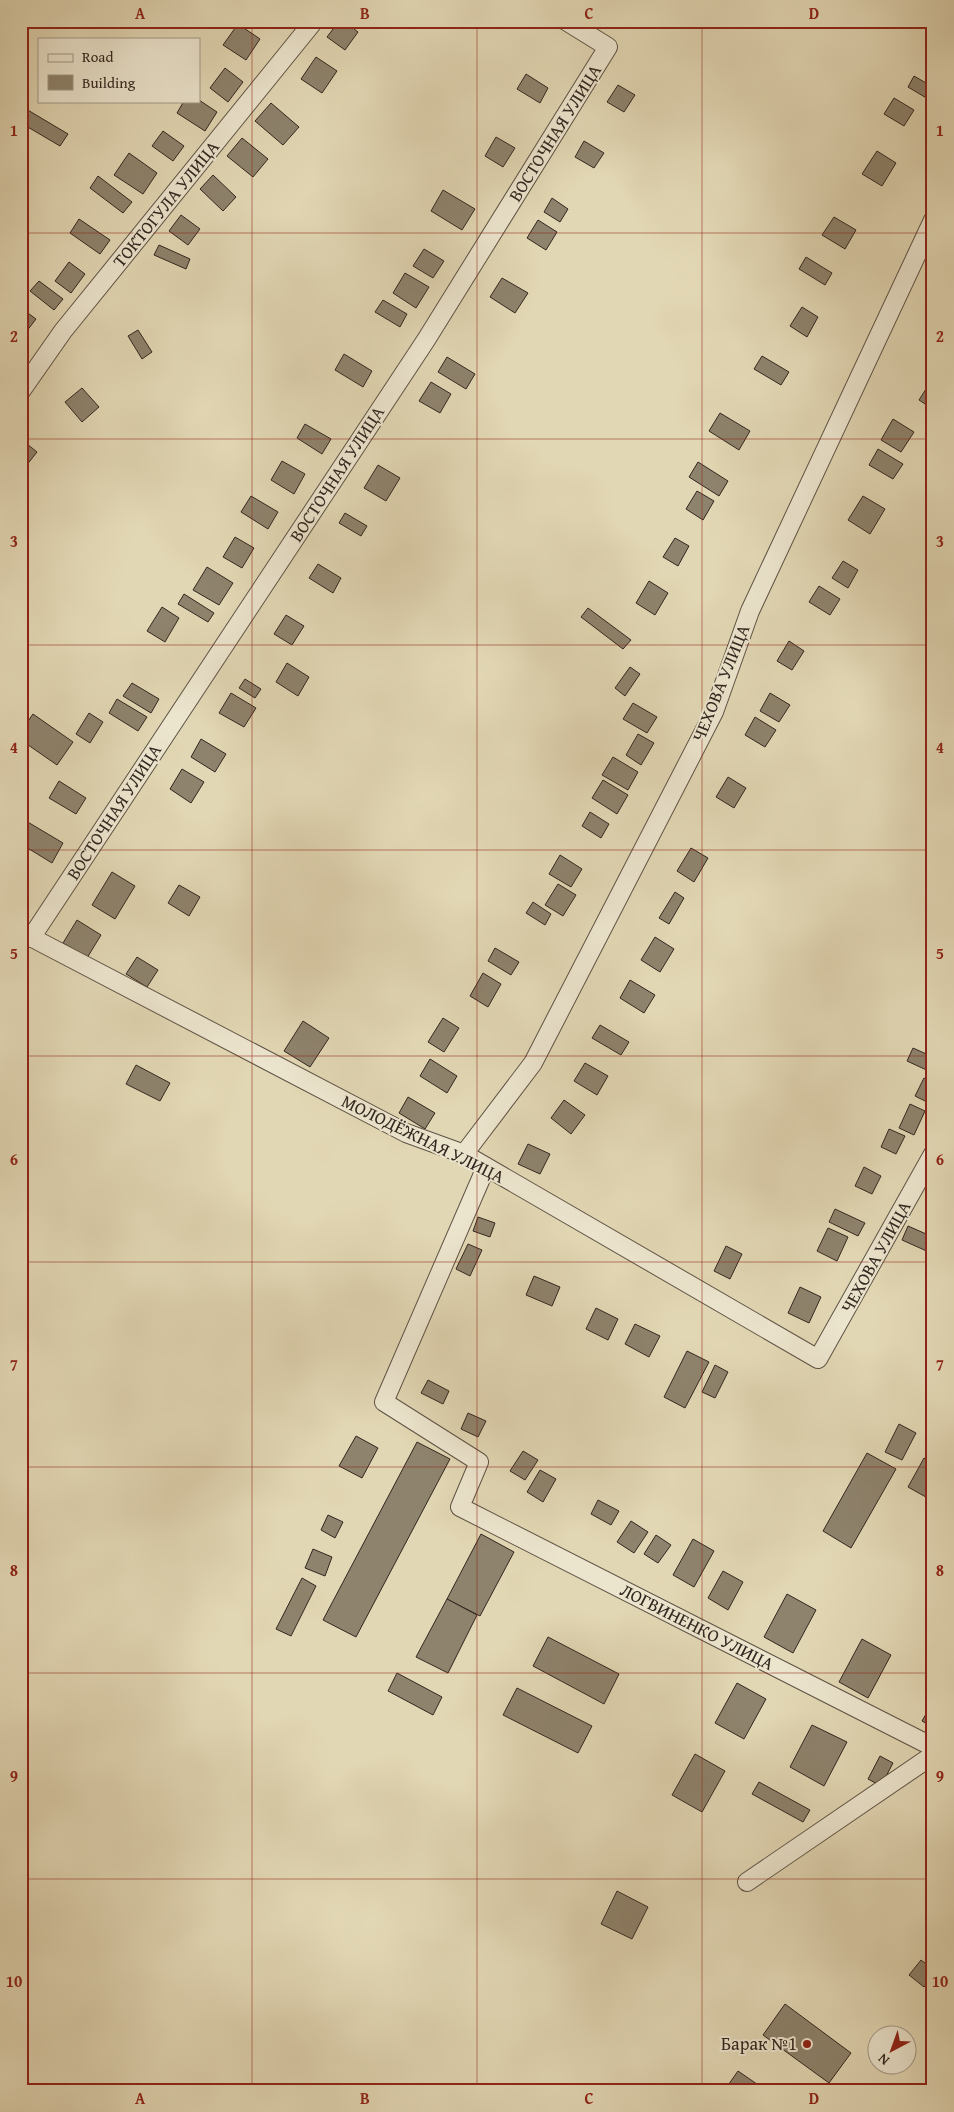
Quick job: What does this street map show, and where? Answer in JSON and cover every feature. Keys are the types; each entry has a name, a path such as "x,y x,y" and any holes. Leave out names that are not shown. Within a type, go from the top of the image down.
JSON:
{"street":[{"name":"ТОКТОГУЛА УЛИЦА","path":"21,391 63,331 314,21"},
{"name":"ВОСТОЧНАЯ УЛИЦА","path":"26,935 426,340 608,47 566,21"},
{"name":"ЧЕХОВА УЛИЦА","path":"464,1154 533,1063 714,712 750,611 933,220"},
{"name":"МОЛОДЁЖНАЯ УЛИЦА","path":"26,935 406,1133 464,1154 818,1359"},
{"name":"ЧЕХОВА УЛИЦА","path":"818,1359 933,1154"},
{"name":"ЛОГВИНЕНКО УЛИЦА","path":"486,1167 384,1402 479,1462 460,1507 933,1747"},
{"path":"747,1882 933,1755"}],"building":[{"path":"276,21 291,21 286,28"},
{"path":"339,21 344,21 358,32 345,50 327,37"},
{"path":"238,24 260,39 246,60 223,45"},
{"path":"316,57 337,71 322,93 301,79"},
{"path":"225,68 243,82 228,102 210,88"},
{"path":"526,74 548,88 540,103 517,89"},
{"path":"914,76 933,87 933,102 908,87"},
{"path":"618,85 635,95 624,112 607,102"},
{"path":"894,98 914,110 904,126 884,114"},
{"path":"200,101 217,112 205,131 177,113 183,102"},
{"path":"271,103 299,127 283,145 255,121"},
{"path":"21,106 68,134 60,146 21,123"},
{"path":"163,131 184,146 173,161 152,146"},
{"path":"496,137 515,148 503,167 485,156"},
{"path":"242,138 268,159 253,177 227,156"},
{"path":"584,141 604,153 594,168 575,157"},
{"path":"877,151 896,163 882,186 862,174"},
{"path":"129,153 157,173 143,194 114,175"},
{"path":"213,175 236,197 223,211 200,189"},
{"path":"98,176 132,202 123,213 90,188"},
{"path":"443,190 475,209 462,230 431,211"},
{"path":"552,198 568,209 560,222 544,212"},
{"path":"181,215 200,229 188,245 169,231"},
{"path":"834,217 856,230 845,249 822,235"},
{"path":"79,219 110,240 100,254 70,233"},
{"path":"538,220 557,232 546,250 527,238"},
{"path":"159,245 190,259 186,269 154,255"},
{"path":"424,249 444,261 433,278 413,266"},
{"path":"806,257 832,273 825,285 799,269"},
{"path":"69,262 85,274 71,293 55,281"},
{"path":"405,273 429,287 416,308 393,293"},
{"path":"502,278 528,293 515,313 490,297"},
{"path":"39,281 63,299 54,310 30,291"},
{"path":"383,300 407,314 400,327 375,312"},
{"path":"802,307 818,317 807,337 790,326"},
{"path":"21,308 36,319 23,336 21,335"},
{"path":"138,330 152,352 142,359 128,336"},
{"path":"344,354 372,371 363,387 335,370"},
{"path":"762,356 789,372 781,385 754,369"},
{"path":"447,357 475,374 466,389 438,372"},
{"path":"931,381 933,382 933,409 919,400"},
{"path":"431,382 451,394 440,413 419,401"},
{"path":"82,388 99,407 82,422 65,402"},
{"path":"720,413 750,431 739,450 709,431"},
{"path":"893,419 914,432 901,452 881,440"},
{"path":"305,424 331,439 322,454 297,438"},
{"path":"21,439 37,452 26,466 21,462"},
{"path":"878,449 903,464 893,479 869,465"},
{"path":"282,461 305,474 294,494 271,480"},
{"path":"698,462 728,481 719,496 689,477"},
{"path":"378,465 400,478 386,501 364,488"},
{"path":"697,491 714,501 703,520 686,509"},
{"path":"251,496 278,512 268,529 241,512"},
{"path":"863,496 885,509 870,534 848,520"},
{"path":"345,513 367,526 361,536 339,523"},
{"path":"235,537 254,548 242,568 223,557"},
{"path":"675,538 689,546 678,566 663,557"},
{"path":"843,561 858,570 848,588 832,578"},
{"path":"318,564 341,578 333,593 309,578"},
{"path":"207,567 233,583 219,605 193,590"},
{"path":"649,581 668,593 655,615 636,603"},
{"path":"819,586 840,599 830,615 809,602"},
{"path":"184,594 214,613 208,622 178,604"},
{"path":"162,607 179,618 165,642 147,631"},
{"path":"588,608 631,640 623,649 581,617"},
{"path":"286,615 304,626 292,645 274,634"},
{"path":"789,641 804,651 792,670 777,661"},
{"path":"287,663 309,677 298,696 276,682"},
{"path":"630,667 640,674 625,696 615,688"},
{"path":"245,679 261,689 255,698 239,688"},
{"path":"132,683 159,699 151,713 123,696"},
{"path":"231,693 256,708 244,727 219,713"},
{"path":"770,693 790,705 779,722 760,711"},
{"path":"117,699 147,717 138,731 109,713"},
{"path":"633,703 657,717 647,733 623,719"},
{"path":"89,713 103,722 90,743 76,734"},
{"path":"33,714 73,742 57,765 21,740 21,731"},
{"path":"755,717 776,730 765,747 745,735"},
{"path":"638,734 654,743 641,765 626,755"},
{"path":"201,739 226,754 215,772 191,757"},
{"path":"613,757 638,772 628,790 602,775"},
{"path":"182,769 204,782 191,803 170,789"},
{"path":"728,777 746,788 734,808 716,797"},
{"path":"603,780 628,795 617,814 592,798"},
{"path":"59,781 86,798 76,814 49,798"},
{"path":"590,812 609,824 601,838 582,826"},
{"path":"26,821 63,843 52,863 21,844 21,828"},
{"path":"691,848 708,858 694,882 677,871"},
{"path":"560,855 582,869 571,887 549,874"},
{"path":"112,872 135,886 115,919 92,905"},
{"path":"21,877 28,881 21,893"},
{"path":"558,884 576,895 563,916 545,905"},
{"path":"179,885 200,897 189,916 168,903"},
{"path":"675,892 684,898 669,924 659,918"},
{"path":"533,902 551,914 545,925 526,913"},
{"path":"77,920 101,935 87,958 63,943"},
{"path":"655,937 674,949 660,972 641,960"},
{"path":"495,948 519,962 511,975 488,961"},
{"path":"137,957 158,970 147,987 126,974"},
{"path":"483,973 501,984 488,1007 470,996"},
{"path":"630,980 655,995 644,1013 620,998"},
{"path":"443,1018 459,1028 444,1052 428,1042"},
{"path":"303,1021 329,1038 310,1067 284,1051"},
{"path":"600,1025 629,1042 621,1055 592,1038"},
{"path":"913,1048 933,1057 933,1073 907,1061"},
{"path":"430,1059 457,1076 447,1093 420,1076"},
{"path":"585,1063 608,1076 597,1095 574,1081"},
{"path":"136,1065 170,1083 160,1101 126,1084"},
{"path":"924,1078 933,1083 933,1105 915,1096"},
{"path":"408,1097 435,1113 425,1129 399,1113"},
{"path":"564,1100 585,1115 571,1134 551,1118"},
{"path":"910,1104 925,1111 914,1135 899,1128"},
{"path":"889,1129 905,1136 896,1154 881,1147"},
{"path":"528,1144 550,1154 540,1174 518,1164"},
{"path":"864,1167 881,1176 872,1194 855,1186"},
{"path":"835,1209 865,1223 858,1236 829,1222"},
{"path":"478,1217 495,1223 490,1237 473,1231"},
{"path":"908,1226 933,1237 931,1253 902,1240"},
{"path":"828,1228 848,1237 837,1261 817,1251"},
{"path":"468,1244 482,1250 470,1276 456,1269"},
{"path":"726,1246 742,1254 730,1279 714,1271"},
{"path":"534,1276 560,1287 552,1306 526,1295"},
{"path":"800,1287 821,1297 809,1323 788,1313"},
{"path":"596,1308 618,1319 608,1340 586,1329"},
{"path":"635,1324 660,1336 649,1357 625,1344"},
{"path":"687,1351 709,1362 685,1408 664,1397"},
{"path":"715,1365 728,1372 715,1398 702,1392"},
{"path":"428,1380 449,1391 443,1404 421,1393"},
{"path":"468,1413 486,1421 478,1437 461,1429"},
{"path":"899,1424 916,1433 902,1460 885,1452"},
{"path":"356,1436 378,1448 362,1478 339,1466"},
{"path":"417,1442 450,1459 356,1637 323,1620"},
{"path":"523,1451 538,1460 525,1480 510,1471"},
{"path":"867,1453 896,1469 851,1548 823,1531"},
{"path":"924,1458 933,1463 933,1501 908,1487"},
{"path":"540,1470 556,1479 543,1502 527,1492"},
{"path":"598,1500 619,1511 611,1525 591,1514"},
{"path":"328,1515 343,1522 335,1538 321,1530"},
{"path":"631,1521 648,1532 634,1553 617,1542"},
{"path":"481,1534 514,1552 480,1616 447,1599"},
{"path":"656,1535 671,1545 658,1563 644,1554"},
{"path":"693,1539 714,1551 694,1587 673,1575"},
{"path":"313,1549 332,1557 325,1576 305,1568"},
{"path":"723,1571 743,1582 728,1610 708,1598"},
{"path":"302,1578 316,1586 291,1636 276,1629"},
{"path":"787,1594 816,1610 793,1653 764,1637"},
{"path":"447,1599 477,1615 448,1673 416,1657"},
{"path":"548,1637 619,1674 604,1704 533,1666"},
{"path":"862,1639 891,1655 868,1698 839,1682"},
{"path":"397,1673 442,1697 433,1715 388,1691"},
{"path":"737,1683 766,1699 744,1739 715,1723"},
{"path":"517,1688 592,1726 578,1753 503,1715"},
{"path":"933,1702 933,1727 922,1721"},
{"path":"812,1725 847,1742 824,1786 790,1767"},
{"path":"695,1754 725,1771 702,1812 672,1795"},
{"path":"880,1756 893,1763 881,1786 868,1779"},
{"path":"759,1782 810,1810 803,1822 752,1794"},
{"path":"617,1891 648,1907 632,1939 601,1924"},
{"path":"921,1960 933,1969 933,1976 924,1987 909,1975"},
{"name":"Барак №1","path":"785,2004 851,2053 829,2083 763,2035"},
{"path":"738,2071 767,2091 724,2091"}],"place":[{"name":"Барак №1","path":"807,2044"}]}
